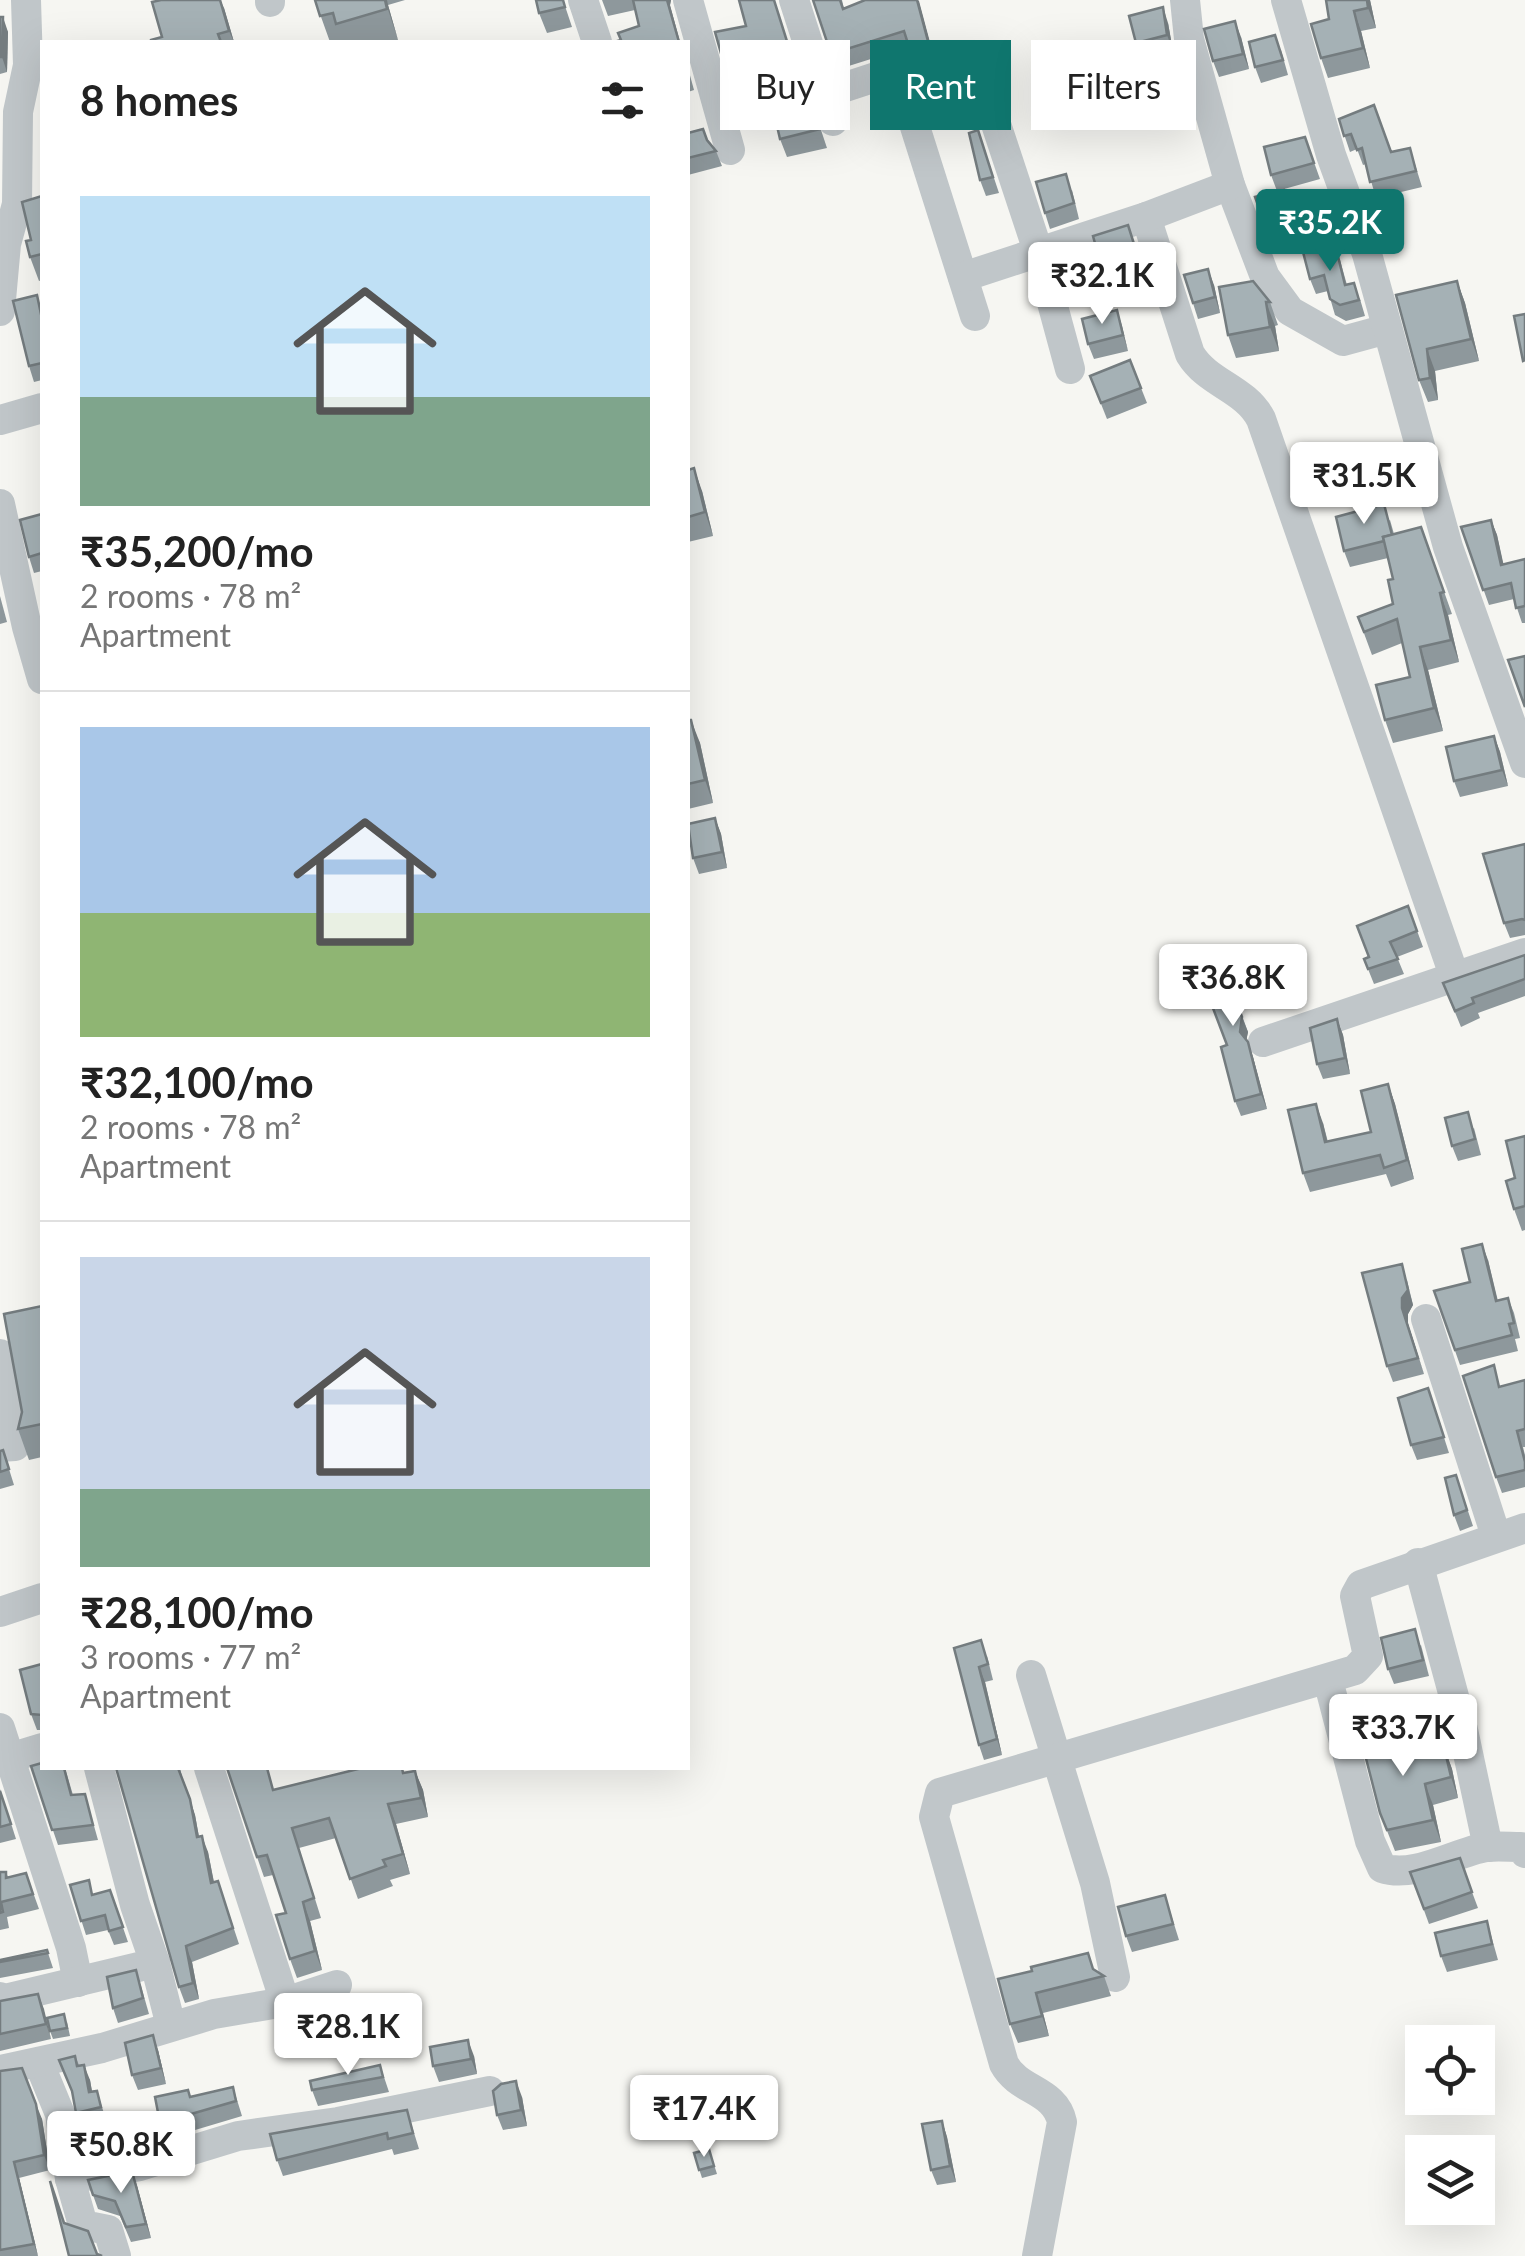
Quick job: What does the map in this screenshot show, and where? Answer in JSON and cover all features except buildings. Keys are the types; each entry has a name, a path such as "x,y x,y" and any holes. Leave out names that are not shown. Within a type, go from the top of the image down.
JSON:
{"street":[{"path":"0,311 6,244 20,203 18,112 28,65 26,0"},
{"path":"583,0 596,40"},
{"path":"688,0 730,150"},
{"path":"794,0 828,108 897,70 976,316"},
{"path":"1286,0 1331,155 1367,254 1448,547 1525,762"},
{"path":"1188,1 1190,39 1230,185 1265,278 1290,310 1343,341 1387,329"},
{"path":"998,130 1038,252 1070,370"},
{"path":"963,276 1146,218 1230,185"},
{"path":"1146,218 1190,354 1200,371 1252,402 1261,419 1455,978"},
{"path":"0,420 40,409"},
{"path":"0,504 40,672"},
{"path":"1263,1042 1525,954"},
{"path":"1036,2256 1062,2137 1060,2110 1051,2098 1018,2082 1004,2064 934,1817 934,1805 940,1793 952,1788 1356,1670 1368,1656 1356,1606 1356,1589 1360,1584 1517,1535 1426,1318"},
{"path":"0,1354 15,1446 0,1447"},
{"path":"1418,1563 1463,1730 1488,1847"},
{"path":"0,1612 40,1599"},
{"path":"1032,1674 1095,1883 1115,1977"},
{"path":"1328,1680 1370,1841 1382,1868 1410,1869 1488,1847 1520,1847 1525,1853"},
{"path":"0,1728 5,1760 71,1948 78,1982"},
{"path":"5,1760 40,1749"},
{"path":"100,1770 171,2026"},
{"path":"210,1770 285,2002"},
{"path":"0,1997 1,2000 155,1964"},
{"path":"0,2070 39,2063 214,2014 285,2002 337,1985"},
{"path":"39,2063 60,2114 70,2179 83,2225 108,2230 116,2256"},
{"path":"70,2179 140,2166 238,2136 338,2122 490,2091"}]}
